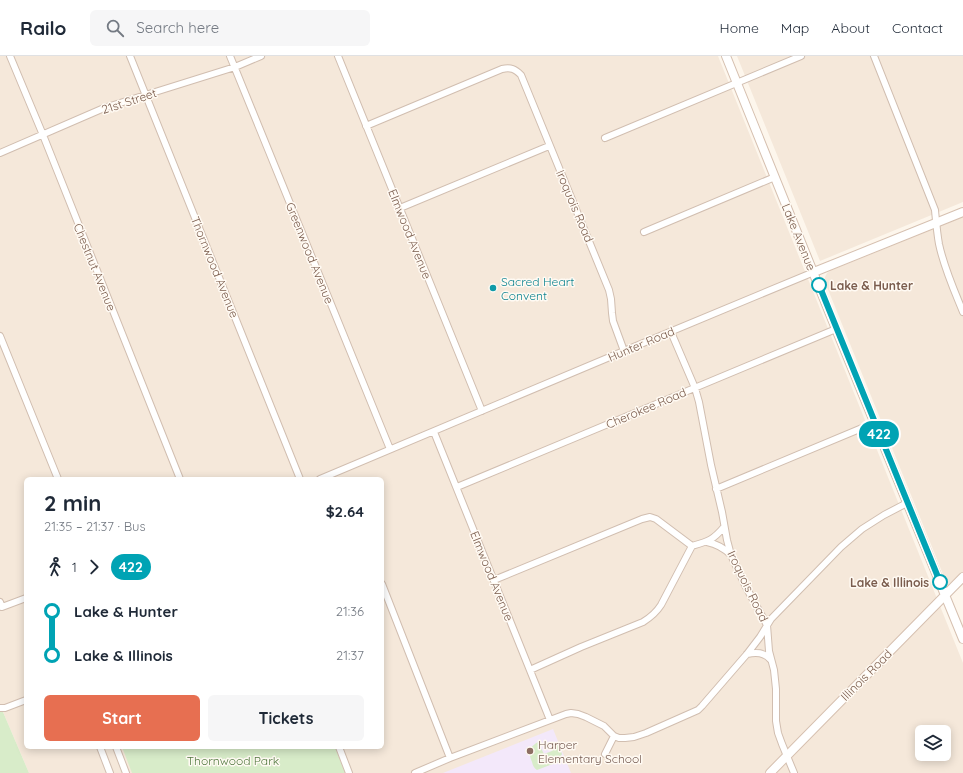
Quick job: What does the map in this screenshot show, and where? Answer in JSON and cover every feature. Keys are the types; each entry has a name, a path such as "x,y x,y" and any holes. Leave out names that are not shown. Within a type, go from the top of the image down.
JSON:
{"main road":[{"name":"Lake Avenue","path":"726,56 963,639"},
{"name":"Hunter Road","path":"814,272 963,212"},
{"name":"Illinois Road","path":"770,773 963,578"}],"street":[{"name":"Chestnut Avenue","path":"10,56 179,477"},
{"name":"Thornwood Avenue","path":"130,56 299,477"},
{"name":"Greenwood Avenue","path":"230,56 390,449"},
{"name":"21st Street","path":"0,153 104,108 235,67 262,56"},
{"name":"Elmwood Avenue","path":"338,56 482,411"},
{"path":"605,138 801,56"},
{"path":"874,56 935,210 939,245 943,260 948,277 963,312"},
{"name":"Iroquois Road","path":"366,126 502,69 514,69 521,75 609,290 613,321 624,351"},
{"path":"400,208 549,146"},
{"path":"644,232 775,178"},
{"name":"Hunter Road","path":"325,477 814,272"},
{"name":"Cherokee Road","path":"456,487 836,329"},
{"name":"Iroquois Road","path":"671,332 701,409 716,489 731,555 746,587 767,625 769,651 774,670 776,689 776,721 780,739 794,773"},
{"path":"0,336 57,477"},
{"path":"716,489 874,422"},
{"name":"Elmwood Avenue","path":"434,432 550,720"},
{"path":"338,472 340,477"},
{"path":"415,773 450,758 566,714 578,714 595,721 604,726 614,736 619,738 634,737 646,733 698,710 760,638 771,619 851,539 872,522 907,503"},
{"path":"494,580 650,517 656,519 692,546"},
{"path":"530,670 650,618 657,612 692,546 708,542 724,526"},
{"path":"708,542 718,545 731,555"},
{"path":"384,589 450,758"},
{"path":"1,605 24,599"},
{"path":"747,654 753,652 764,654 772,661"},
{"path":"0,708 5,708 24,701"},
{"path":"605,754 614,736"},
{"path":"101,749 110,773"},
{"path":"117,749 126,773"},
{"path":"340,749 349,773"}],"shaded area":[{"path":"0,56 718,56 963,663 963,773 29,773 3,712 0,712"},
{"path":"737,56 963,56 963,202 820,261"},
{"path":"963,217 963,575 949,589 825,282 825,277 827,273 832,270"},
{"name":"Harper Elementary School","path":"553,729 571,773 443,773"}],"green space":[{"path":"0,712 3,712 29,773 0,773"},
{"path":"538,742 544,754 552,751 558,744 562,754 558,762 537,770 533,766 530,750 532,746"},
{"name":"Thornwood Park","path":"123,749 336,749 345,773 132,773"}],"bus line":[{"name":"422","path":"819,285 940,582"}],"place":[{"name":"Lake & Hunter","path":"819,285"},
{"name":"Sacred Heart Convent","path":"493,288"},
{"name":"Lake & Illinois","path":"940,582"},
{"name":"Harper Elementary School","path":"530,751"}]}
